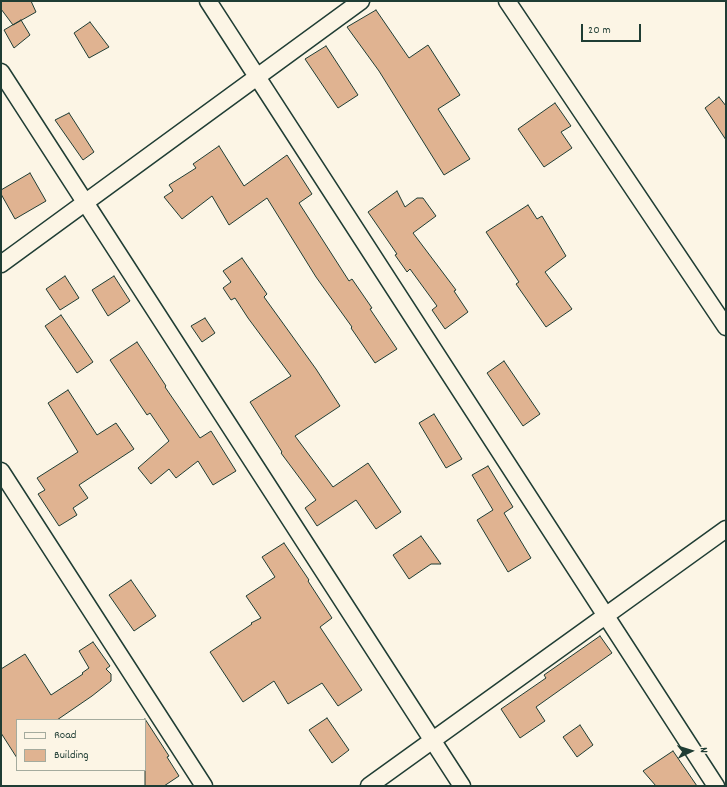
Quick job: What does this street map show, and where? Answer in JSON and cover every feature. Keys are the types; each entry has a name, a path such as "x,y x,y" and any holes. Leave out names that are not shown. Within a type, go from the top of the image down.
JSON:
{"street":[{"path":"208,1 716,786"},
{"path":"1,264 361,1"},
{"path":"508,1 726,327"},
{"path":"1,72 462,786"},
{"path":"1,471 204,786"},
{"path":"369,786 726,529"}],"building":[{"path":"1,1 31,1 36,12 13,25 1,9"},
{"path":"376,10 409,58 428,45 460,95 438,109 470,159 444,175 379,71 347,27"},
{"path":"21,20 30,35 14,48 4,30"},
{"path":"90,22 109,47 89,58 74,33"},
{"path":"326,46 358,95 338,108 305,59"},
{"path":"719,97 726,106 726,140 705,108"},
{"path":"555,103 571,126 561,132 572,148 544,167 518,129"},
{"path":"69,113 94,152 83,160 55,120"},
{"path":"219,146 244,186 287,155 312,194 299,203 349,281 352,279 372,308 370,309 397,349 375,363 351,328 352,327 316,277 267,198 229,225 212,196 182,219 164,197 173,191 169,185 196,168 193,164"},
{"path":"30,173 46,201 15,219 1,194 1,190"},
{"path":"397,191 405,207 417,198 423,198 436,216 413,233 456,290 454,291 468,312 445,329 432,310 437,306 410,269 407,272 395,255 397,254 368,212"},
{"path":"528,205 537,219 542,216 566,256 545,272 572,309 546,327 516,284 519,282 486,232"},
{"path":"242,258 267,294 264,297 316,369 340,406 295,436 333,487 368,463 401,512 376,529 356,500 317,526 305,508 316,500 281,453 282,452 250,402 291,376 235,298 231,300 223,288 231,282 223,271"},
{"path":"65,276 79,298 60,310 46,289"},
{"path":"114,276 130,301 108,316 92,290"},
{"path":"61,315 93,362 77,373 45,326"},
{"path":"205,318 215,333 202,342 191,326"},
{"path":"137,342 166,386 165,387 200,438 211,431 236,471 213,485 198,461 176,478 169,469 151,484 138,468 169,441 150,413 147,415 110,360"},
{"path":"504,361 540,414 523,426 487,373"},
{"path":"68,390 97,435 116,423 134,449 79,485 88,498 73,508 77,515 59,526 38,494 45,490 37,478 78,452 48,403"},
{"path":"434,414 462,459 446,468 419,423"},
{"path":"488,466 513,507 504,513 531,558 508,572 477,520 493,510 472,475"},
{"path":"421,536 441,564 431,564 409,579 393,555"},
{"path":"284,543 332,618 320,627 362,690 338,706 322,683 288,704 274,681 243,702 210,652 252,624 251,623 261,618 246,596 275,577 262,557"},
{"path":"131,580 156,616 134,631 109,595"},
{"path":"600,636 612,653 536,707 545,721 520,738 501,709 546,678 544,675"},
{"path":"93,642 110,666 106,669 111,674 111,681 58,719 16,719 16,756 1,733 1,669 25,654 51,695 83,674 82,673 89,668 79,651"},
{"path":"327,718 349,750 332,763 309,730"},
{"path":"146,721 169,756 167,757 179,776 164,786 145,786"},
{"path":"580,725 593,745 577,757 563,737"},
{"path":"673,751 697,786 656,786 643,771"}]}
